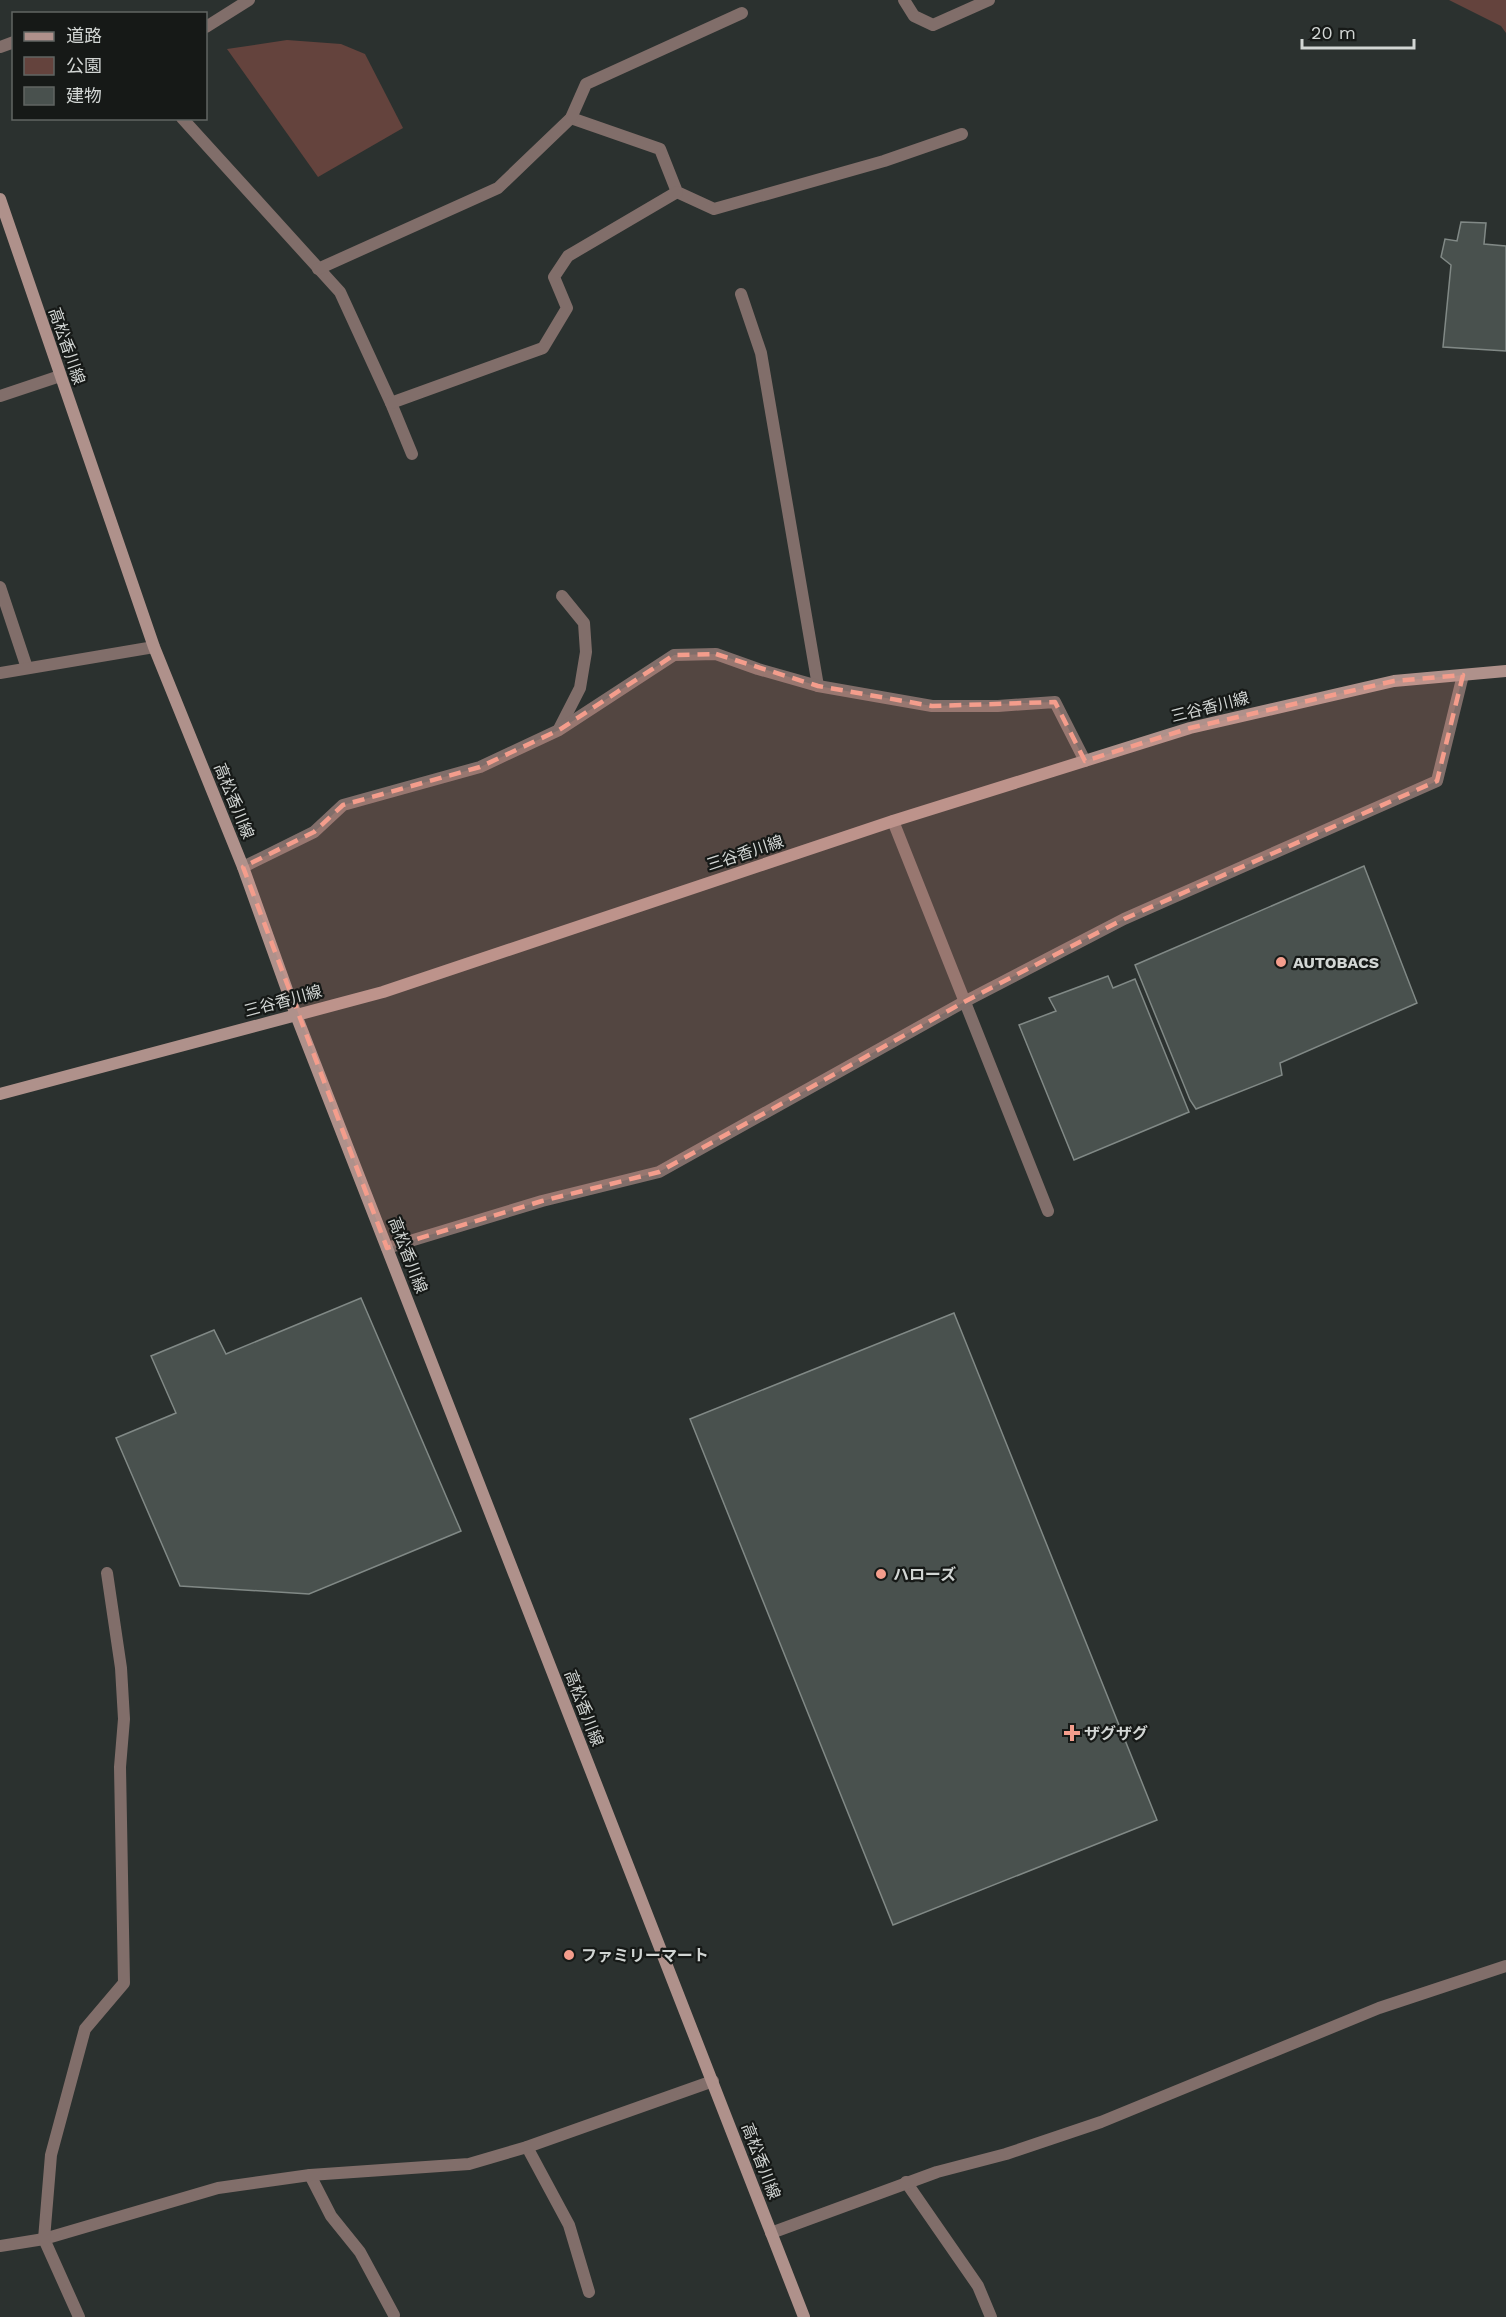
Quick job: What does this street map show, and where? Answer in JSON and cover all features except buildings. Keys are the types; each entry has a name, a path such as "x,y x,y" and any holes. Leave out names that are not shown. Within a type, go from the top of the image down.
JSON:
{"main road":[{"name":"高松香川線","path":"0,199 154,647 243,867 296,1015 804,2317"},
{"name":"三谷香川線","path":"0,1094 382,992 892,821 1190,728 1394,681 1506,670"}],"street":[{"path":"207,26 249,0"},
{"path":"904,0 914,16 933,25 989,0"},
{"path":"318,270 498,188 571,118 586,84 742,13"},
{"path":"571,118 660,149 677,192 714,209 884,161 962,134"},
{"path":"184,120 340,292 412,454"},
{"path":"391,403 543,348 567,308 554,277 568,256 677,192"},
{"path":"741,294 761,353 818,686"},
{"path":"0,396 60,376"},
{"path":"0,587 27,668"},
{"path":"559,730 580,688 586,651 584,622 562,596"},
{"path":"0,673 154,647"},
{"path":"243,867 314,832 343,805 480,767 559,730 674,655 716,654 818,686 932,706 998,706 1055,702 1085,761"},
{"path":"387,1248 542,1200 659,1172 963,1002 1124,919 1437,781 1463,675"},
{"path":"892,821 1048,1211"},
{"path":"79,2317 45,2239 51,2155 85,2029 124,1983 120,1767 124,1719 122,1668 107,1573"},
{"path":"771,2233 906,2182 1006,2154 1101,2122 1379,2008 1506,1966"},
{"path":"0,2246 45,2239 218,2188 310,2175 469,2164 527,2147 713,2082"},
{"path":"527,2147 569,2225 589,2292"},
{"path":"310,2175 331,2216 360,2252 394,2315"},
{"path":"906,2182 978,2286 992,2317"}],"highlighted area":[{"path":"716,654 818,686 932,706 1055,702 1085,761 1190,728 1394,681 1463,675 1437,781 1124,919 964,1002 659,1172 542,1201 387,1248 243,867 314,832 343,805 480,767 559,730 674,655"}],"green space":[{"path":"1449,0 1506,0 1506,33 1501,26"},
{"path":"287,40 341,44 365,54 403,128 318,177 227,49"}],"place":[{"name":"AUTOBACS","path":"1281,962"},
{"name":"ハローズ","path":"881,1574"},
{"name":"ザグザグ","path":"1072,1733"},
{"name":"ファミリーマート","path":"569,1955"}]}
